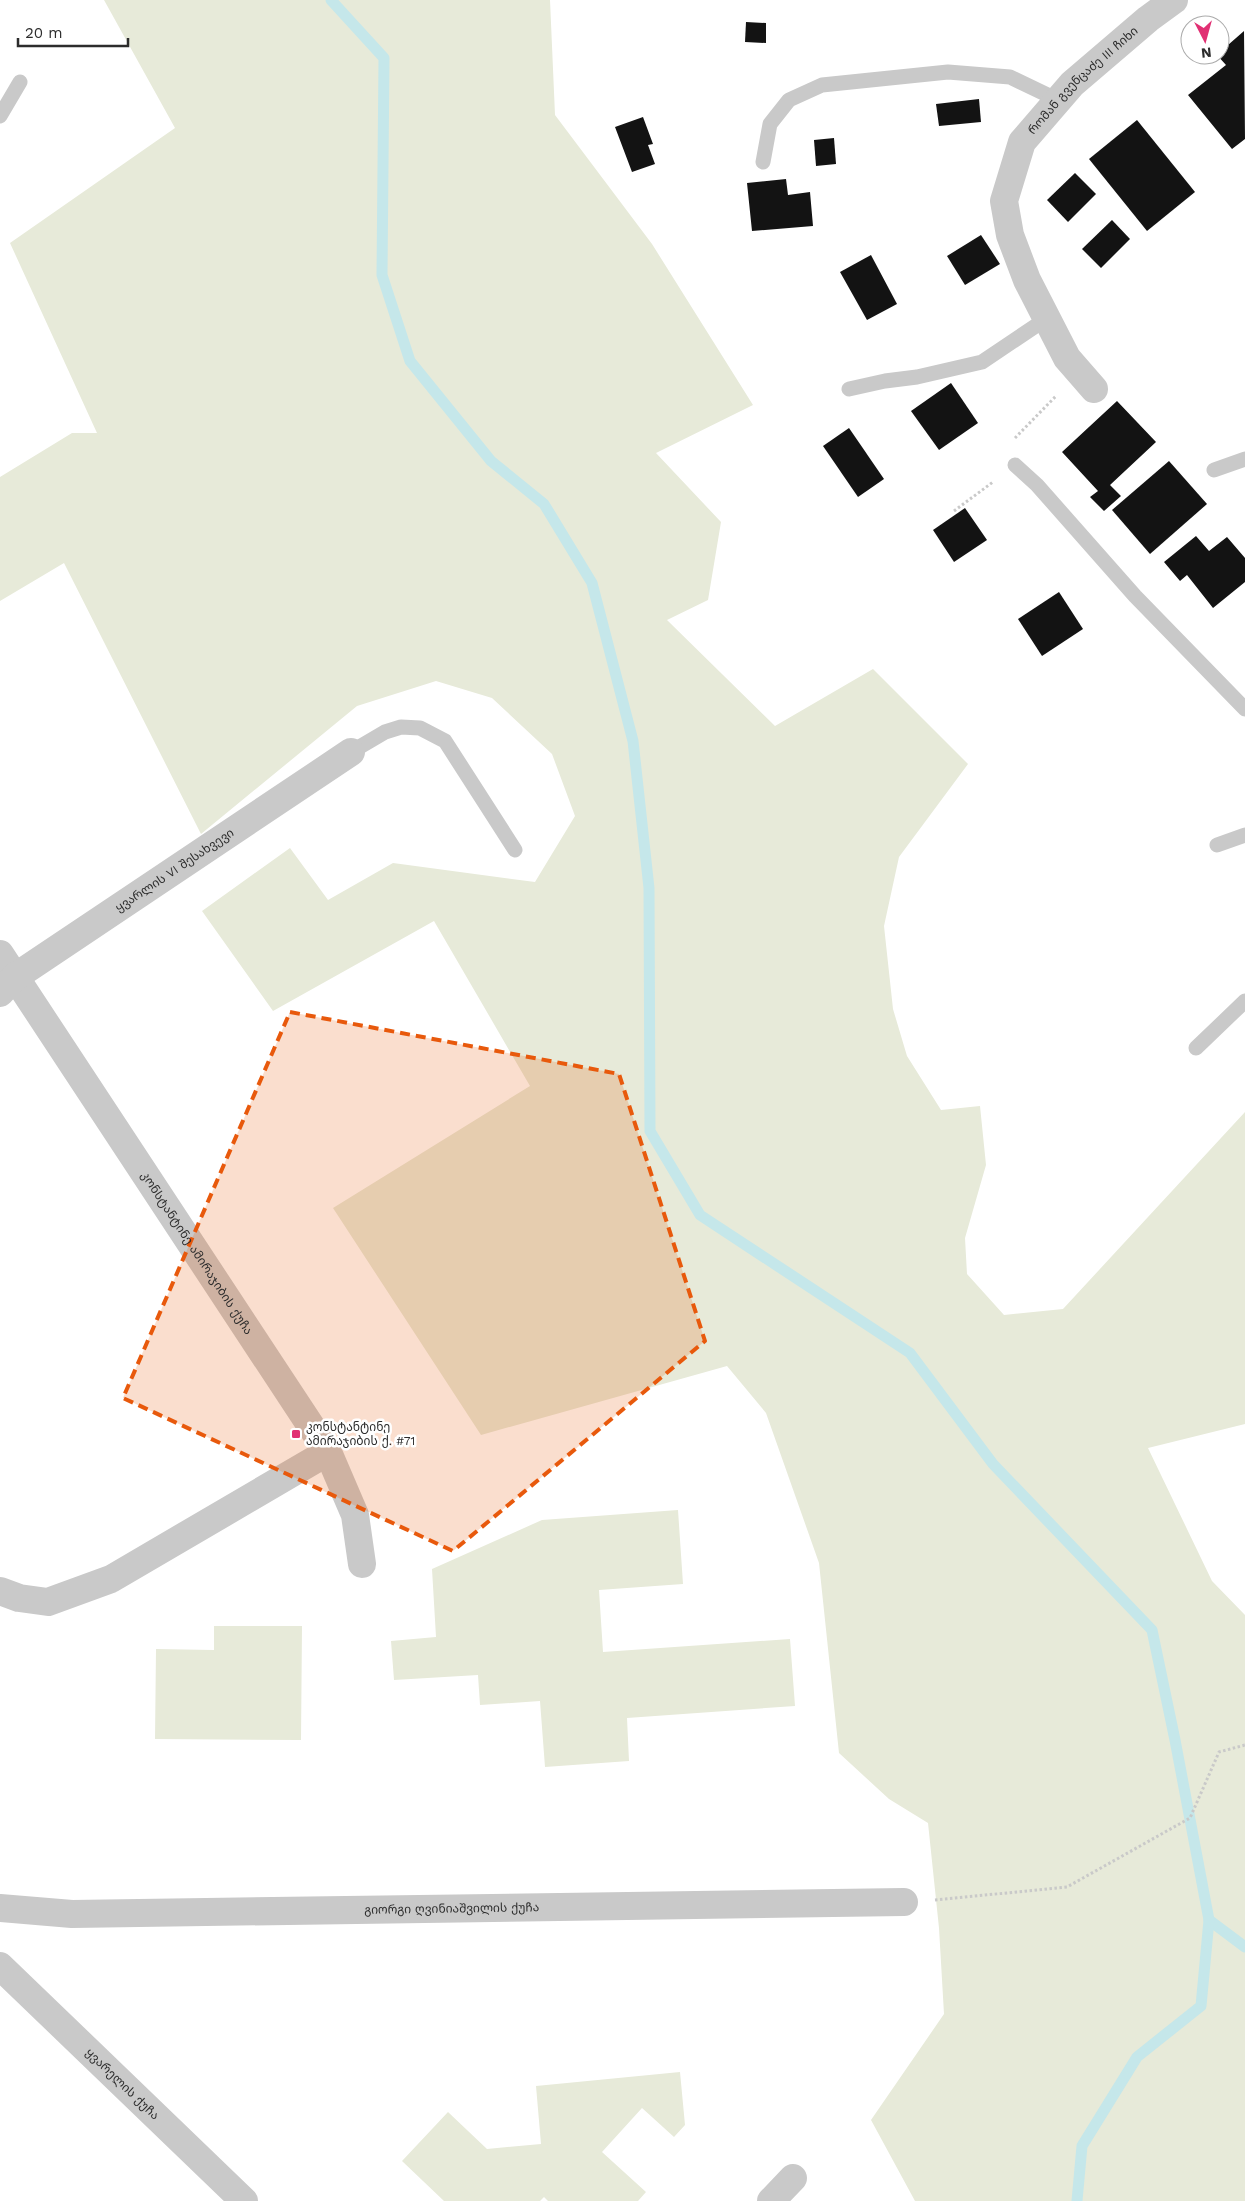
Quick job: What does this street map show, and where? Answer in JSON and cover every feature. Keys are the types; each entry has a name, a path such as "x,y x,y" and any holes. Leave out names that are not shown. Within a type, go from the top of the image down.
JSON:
{"street":[{"name":"რომან გვენცაძე III ჩიხი","path":"1094,389 1067,358 1027,280 1010,235 1004,202 1022,142 1072,84 1148,19 1174,0"},
{"name":"ყვარლის VI შესახვევი","path":"8,985 351,752"},
{"name":"კონსტანტინე ამირაჯიბის ქუჩა","path":"0,954 8,985 328,1452 355,1515 362,1564"},
{"path":"0,1591 19,1598 48,1602 111,1579 328,1452"},
{"name":"გიორგი ღვინიაშვილის ქუჩა","path":"0,1908 72,1914 904,1902"},
{"name":"ყვარელის ქუჩა","path":"0,1966 244,2201"},
{"path":"770,2201 793,2178"}],"lane":[{"path":"763,162 770,124 789,100 822,85 948,72 1010,76 1058,100"},
{"path":"0,116 20,82"},
{"path":"849,389 885,381 917,377 982,362 1046,319"},
{"path":"1214,470 1245,460"},
{"path":"1015,465 1037,485 1135,596 1245,709"},
{"path":"351,752 385,732 401,727 420,728 445,741 515,850"},
{"path":"1217,845 1245,835"},
{"path":"1196,1048 1245,1001"}],"path":[{"path":"954,511 1015,465 1012,441 1063,390 1067,358"},
{"path":"904,1902 1067,1887 1190,1818 1219,1752 1245,1745"}],"highlighted area":[{"path":"290,1012 619,1074 705,1341 453,1551 123,1398"}],"green space":[{"path":"104,0 550,0 555,115 652,244 753,405 656,453 721,522 708,600 667,620 775,726 873,669 968,764 899,857 884,926 893,1009 907,1056 941,1110 980,1106 986,1165 965,1238 967,1274 1004,1315 1063,1309 1245,1112 1245,1424 1148,1448 1212,1581 1245,1615 1245,2201 915,2201 871,2120 944,2014 939,1928 928,1823 889,1799 839,1753 819,1563 766,1413 727,1366 481,1435 333,1208 530,1086 434,921 273,1011 202,911 290,848 328,900 393,863 535,882 575,816 552,754 492,698 436,681 357,706 201,834 64,563 0,601 0,477 72,433 97,433 10,243 175,128"},
{"path":"678,1510 683,1584 599,1590 603,1652 790,1639 795,1706 627,1718 629,1761 545,1767 540,1701 480,1705 478,1675 394,1680 391,1641 436,1637 432,1569 542,1520"},
{"path":"214,1626 302,1626 301,1740 155,1739 156,1649 214,1650"},
{"path":"680,2072 685,2125 674,2137 642,2108 602,2152 646,2192 638,2201 548,2201 544,2197 540,2201 444,2201 402,2161 448,2112 487,2149 541,2144 536,2086"}],"building":[{"path":"746,22 766,23 766,43 745,42"},
{"path":"1244,31 1245,139 1232,149 1188,95 1226,65 1230,65 1230,43"},
{"path":"979,99 981,122 939,126 936,104"},
{"path":"643,117 653,144 648,145 655,164 632,172 615,127"},
{"path":"1137,120 1195,192 1147,231 1089,159"},
{"path":"834,138 836,164 816,166 814,140"},
{"path":"1075,173 1096,194 1068,222 1047,200"},
{"path":"786,179 788,195 810,192 813,226 752,231 747,183"},
{"path":"1112,220 1130,239 1101,268 1082,249"},
{"path":"981,235 1000,264 965,285 947,256"},
{"path":"871,255 897,304 867,320 840,272"},
{"path":"951,383 978,423 939,450 911,411"},
{"path":"1117,401 1156,442 1110,485 1121,496 1104,511 1090,497 1098,491 1062,452"},
{"path":"849,428 884,479 858,497 823,446"},
{"path":"1169,461 1207,504 1150,554 1112,510"},
{"path":"965,508 987,540 954,562 933,530"},
{"path":"1196,536 1209,551 1227,537 1245,558 1245,582 1213,608 1187,575 1180,581 1164,562"},
{"path":"1059,592 1083,629 1042,656 1018,619"}],"waterway":[{"path":"331,0 384,58 382,275 410,361 491,461 544,504 592,583 633,741 649,888 650,1131 700,1215 910,1353 993,1464 1152,1630 1209,1920 1245,1947"},
{"path":"1077,2201 1082,2146 1137,2057 1201,2006 1209,1920"}],"place":[{"name":"კონსტანტინე ამირაჯიბის ქ. #71","path":"296,1434"}]}
